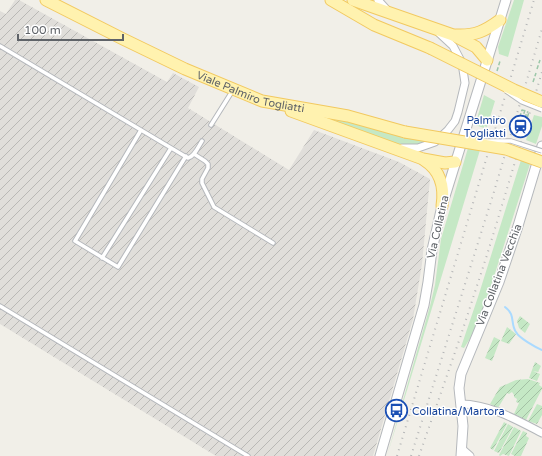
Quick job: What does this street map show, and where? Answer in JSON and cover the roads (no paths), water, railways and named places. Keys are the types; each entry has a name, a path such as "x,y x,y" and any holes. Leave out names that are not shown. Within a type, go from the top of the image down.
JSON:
{"main road":[{"name":"Viale Palmiro Togliatti","path":"46,0 185,69 262,101 348,116 405,132 506,149 542,162"},
{"path":"331,0 374,25 430,48 514,90 542,102"},
{"path":"354,0 453,35 476,47 490,61"},
{"path":"453,35 467,35 480,32 488,29 500,20"},
{"path":"262,101 423,159 445,163 455,162"},
{"path":"423,159 434,168 441,181 443,193 442,206"}],"street":[{"path":"378,0 390,13"},
{"name":"Via Collatina","path":"380,456 424,305 432,250 442,206 455,162 490,61 506,0"},
{"path":"392,148 418,148 430,145 438,140 447,132 455,120 461,101 465,80 459,55 446,39 424,25"},
{"name":"Via Collatina Vecchia","path":"462,453 463,426 459,385 462,368 501,276 542,146"},
{"path":"460,404 486,407 542,433"},
{"path":"462,453 470,456"}],"lane":[{"path":"0,46 190,158 202,141"},
{"path":"485,76 517,99 542,110"},
{"path":"211,125 234,89"},
{"path":"141,130 75,241 102,258 118,267 186,156"},
{"name":"Viale Palmiro Togliatti","path":"470,143 490,140 511,141 542,151"},
{"path":"102,258 171,148"},
{"path":"194,154 208,164 208,168 202,179 202,183 214,207 273,243"},
{"path":"0,306 248,456"}],"waterway":[{"path":"505,307 511,313 514,329 520,337 542,350"}],"railway":[{"path":"397,456 534,0"},
{"path":"411,456 493,195 542,29"},
{"path":"419,456 487,255 542,72"}],"place":[{"name":"Palmiro Togliatti","path":"521,126"},
{"name":"Collatina/Martora","path":"396,411"}]}
